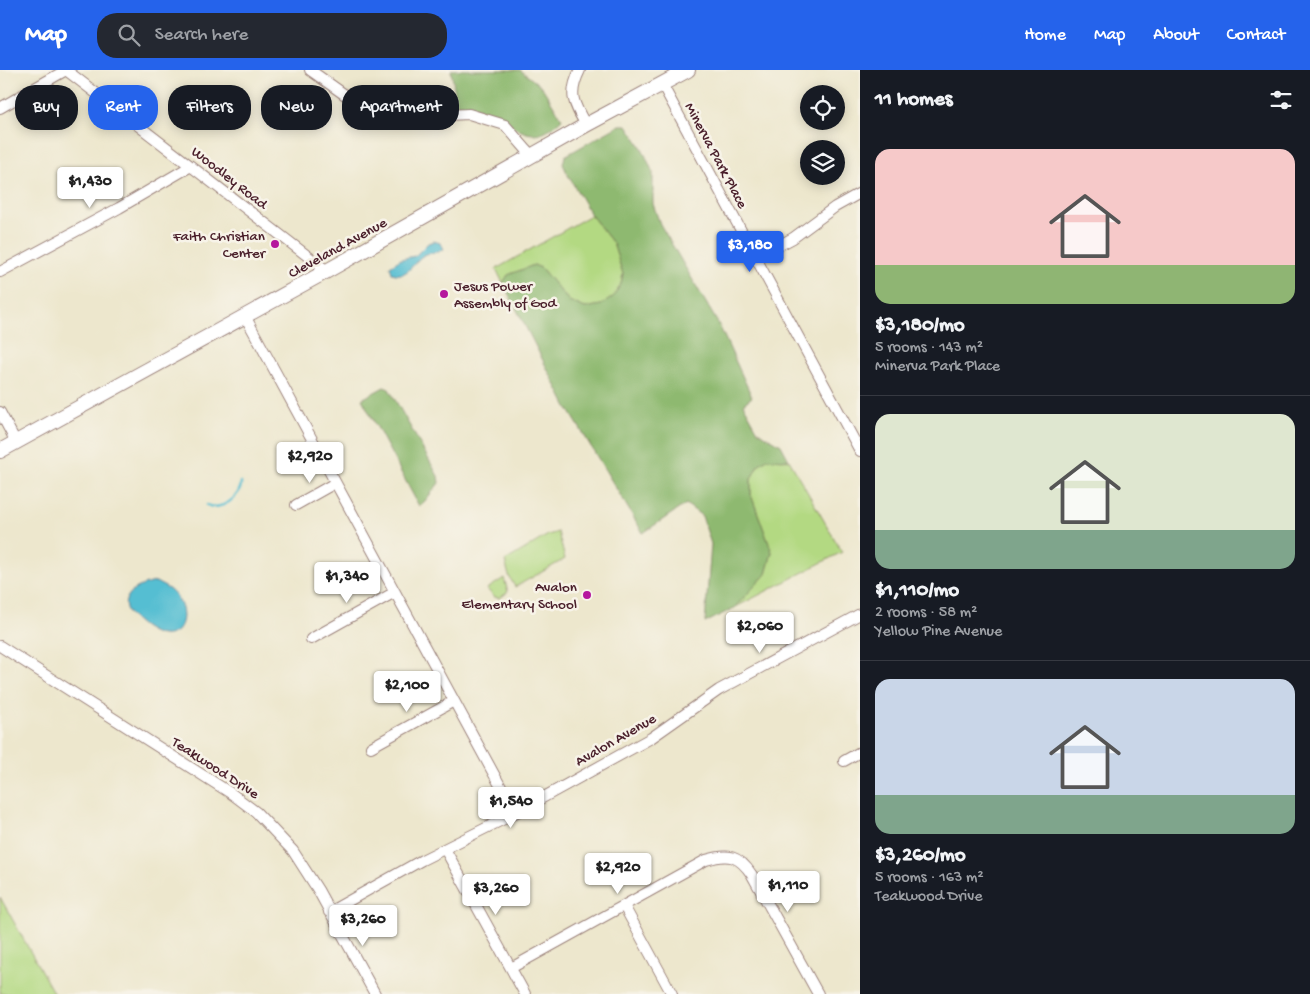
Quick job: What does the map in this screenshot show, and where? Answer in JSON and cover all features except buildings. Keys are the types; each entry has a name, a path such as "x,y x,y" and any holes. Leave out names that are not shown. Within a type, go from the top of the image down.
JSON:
{"main road":[{"name":"Cleveland Avenue","path":"0,451 327,271 531,155 688,70"}],"street":[{"path":"0,108 66,70"},
{"name":"Woodley Road","path":"66,70 327,271"},
{"path":"310,70 348,97 374,109 427,116 469,114 505,125 531,155"},
{"path":"580,70 574,81 572,94 575,106 586,125"},
{"name":"Minerva Park Place","path":"662,84 860,451"},
{"path":"0,272 119,208 191,166"},
{"path":"756,258 793,238 835,207 859,197"},
{"path":"245,316 515,813"},
{"path":"0,412 16,442"},
{"path":"296,506 335,483"},
{"path":"311,639 395,592"},
{"name":"Avalon Avenue","path":"329,912 422,860 515,813 651,738 719,690 860,614"},
{"name":"Teakwood Drive","path":"0,646 232,794 256,812 294,851 375,994"},
{"path":"371,746 454,701"},
{"path":"844,761 860,752"},
{"path":"445,849 525,994"},
{"path":"511,968 706,860 719,856 733,856 745,863 818,994"},
{"path":"624,906 672,994"}],"green space":[{"path":"451,70 520,70 542,87 562,119 541,133 525,132 486,111 459,105 459,85 454,85"},
{"path":"620,125 627,125 642,148 653,173 653,204 660,224 719,325 752,397 743,404 758,431 781,445 789,460 767,459 758,465 751,479 751,495 772,552 766,574 734,608 705,623 711,544 702,516 686,504 643,533 566,405 503,283 508,275 534,265 541,268 569,301 585,308 601,305 613,297 621,284 623,274 613,243 591,215 563,164 565,156"},
{"path":"591,215 613,243 623,274 621,284 614,297 601,305 585,308 569,301 541,268 534,265 508,275 503,283 496,269"},
{"path":"384,387 389,389 438,476 439,483 419,506 362,399"},
{"path":"767,459 789,460 842,552 734,608 766,574 772,552 751,495 751,479 758,465"},
{"path":"558,532 565,559 515,587 509,576 505,561 548,535"},
{"path":"504,578 508,592 500,598 494,597 487,589"},
{"path":"0,897 54,994 0,994"}],"water":[{"path":"434,241 440,243 443,249 424,255 402,274 392,273 390,266 401,259 415,256 428,243"},
{"path":"156,582 170,590 178,600 182,611 182,621 178,629 171,634 161,635 148,630 131,616 126,609 125,603 133,591 144,585"}],"waterway":[{"path":"207,505 212,507 229,502 238,493 241,482"}],"place":[{"name":"Faith Christian Center","path":"275,244"},
{"name":"Jesus Power Assembly of God","path":"444,294"},
{"name":"Avalon Elementary School","path":"587,595"}]}
